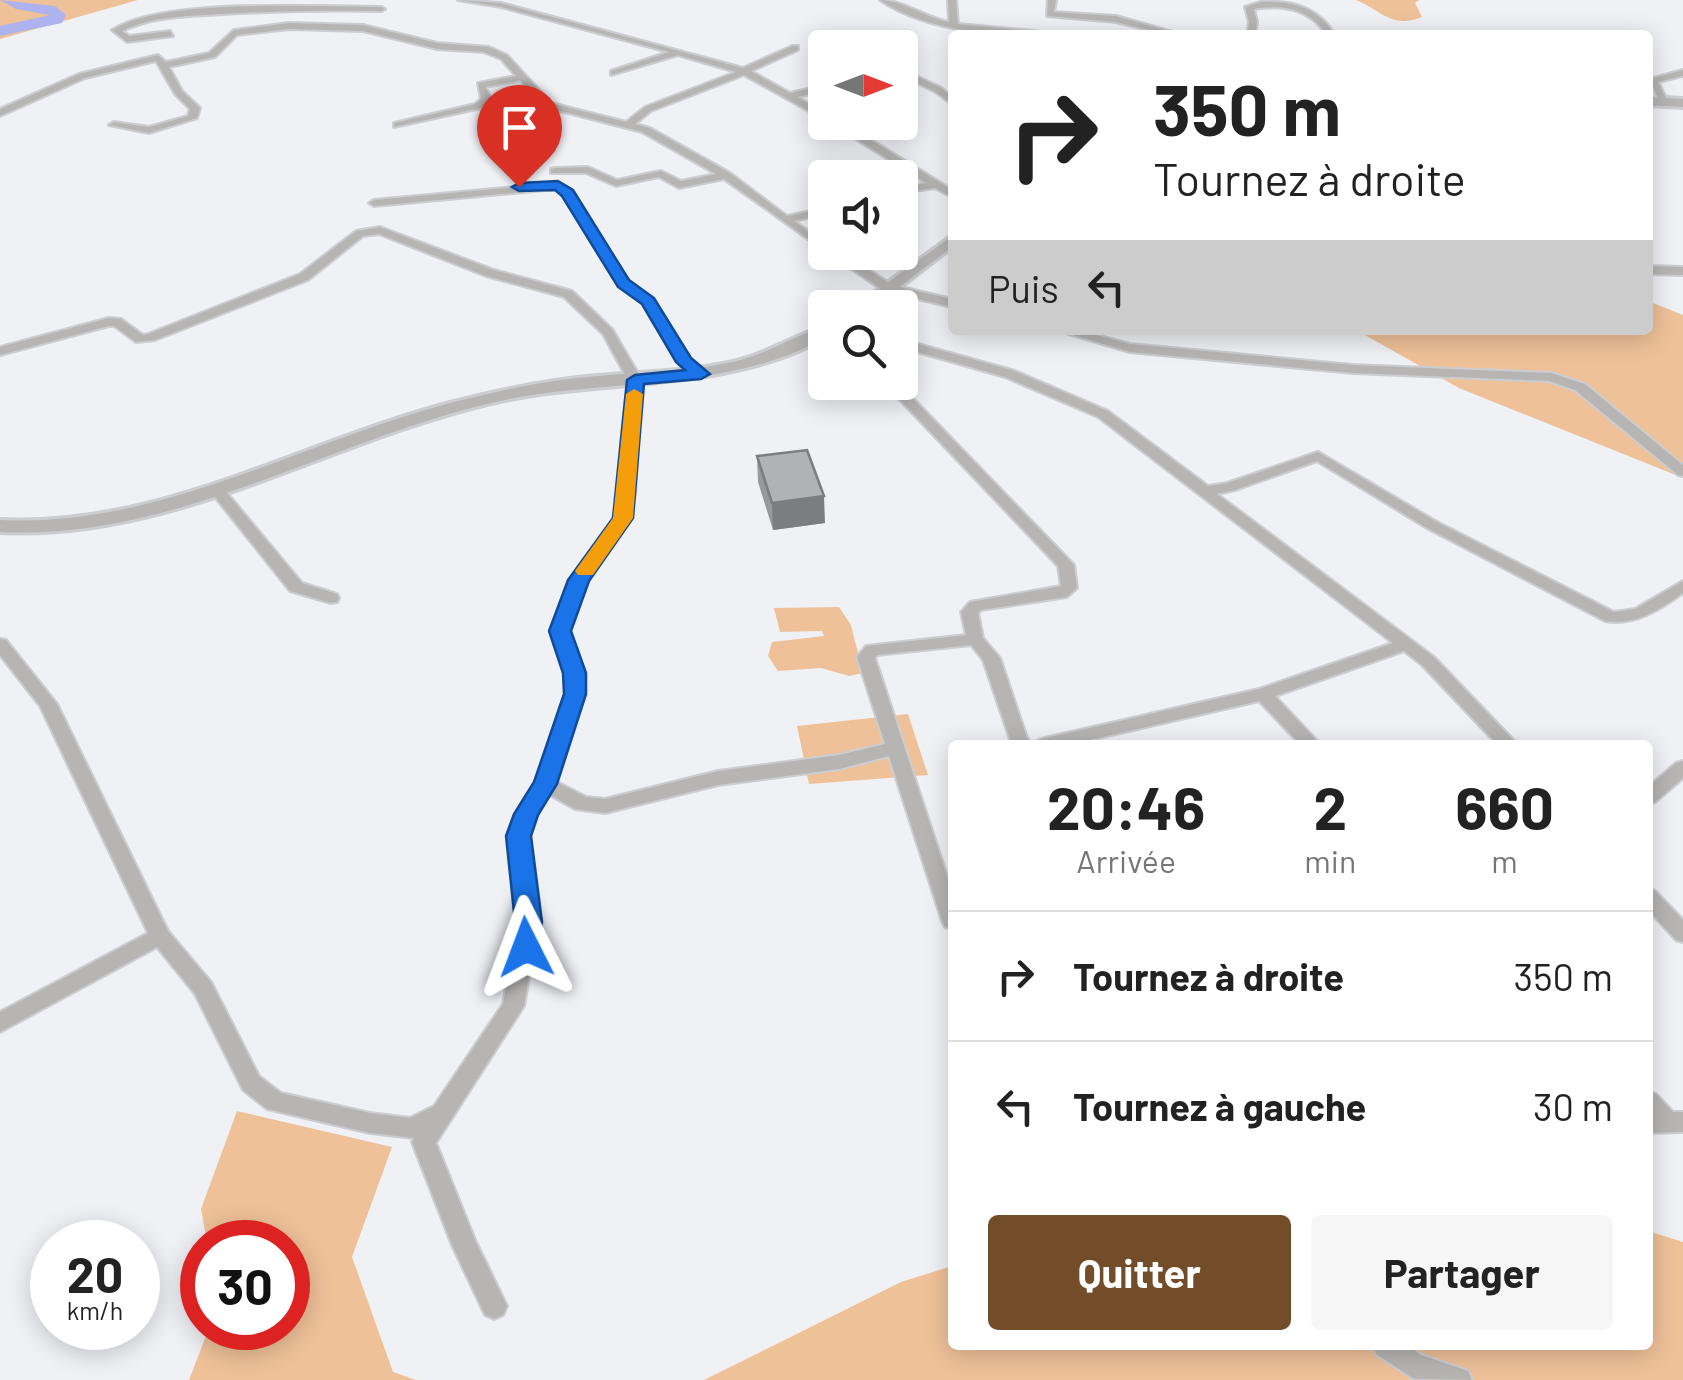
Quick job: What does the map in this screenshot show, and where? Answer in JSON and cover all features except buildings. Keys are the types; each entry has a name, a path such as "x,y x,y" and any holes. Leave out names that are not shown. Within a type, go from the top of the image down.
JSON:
{"street":[{"path":"462,0 502,5 744,72 808,107"},
{"path":"502,5 522,0"},
{"path":"884,0 926,20 1006,30"},
{"path":"952,0 954,26"},
{"path":"1052,0 1050,14 1116,19 1159,30"},
{"path":"1252,30 1249,7 1271,3 1306,6 1328,30"},
{"path":"154,4 170,18"},
{"path":"170,34 127,39 116,30 132,22 170,18 295,8 386,6 362,28"},
{"path":"164,65 212,55 219,51 227,36 289,26 362,28 437,46 491,50 504,56 548,105 629,124 726,174 808,236"},
{"path":"629,124 648,109 795,48"},
{"path":"614,73 678,52"},
{"path":"0,113 82,76 140,59 158,58 178,92 197,113 192,118 149,130 114,125"},
{"path":"1663,102 1653,81 1683,73"},
{"path":"397,125 483,104 481,85 523,77"},
{"path":"918,80 948,98"},
{"path":"789,96 808,92"},
{"path":"1653,102 1683,103"},
{"path":"863,140 948,192"},
{"path":"555,171 588,170 616,183 661,174 680,185 726,174"},
{"path":"918,187 934,185"},
{"path":"374,204 558,186 568,193 624,284 648,302 684,362 701,374"},
{"path":"785,220 808,214"},
{"path":"0,351 108,322 117,322 141,338 151,337 304,277 360,233 380,230 490,273 568,294 608,332 635,380 623,518 578,580 560,631 574,673 575,694 545,784 526,814 519,836 528,922 512,1006 448,1111 424,1142 494,1306"},
{"path":"885,290 948,243"},
{"path":"860,270 888,288 948,302"},
{"path":"1653,270 1683,272"},
{"path":"1081,335 1130,348 1353,370 1551,377 1580,388 1683,472"},
{"path":"0,526 40,530 97,526 455,407 561,385 701,374 750,364 808,342"},
{"path":"918,348 1010,374 1088,405 1407,644 1437,669 1503,740"},
{"path":"906,400 1054,550 1070,579 1069,588 1060,593 971,608 975,639 991,658 1019,740"},
{"path":"1207,491 1230,487 1318,456 1432,525 1611,617 1640,614 1683,586"},
{"path":"216,489 296,587 331,598"},
{"path":"948,909 866,657 872,650 975,639"},
{"path":"0,644 48,704 160,936 203,988 252,1084 275,1102 410,1129 448,1111"},
{"path":"1063,740 1263,694 1407,644"},
{"path":"1263,694 1307,740"},
{"path":"545,784 582,804 605,806 718,778 839,762 896,748"},
{"path":"1653,793 1683,768"},
{"path":"1653,902 1683,934"},
{"path":"0,1023 160,936"},
{"path":"1391,1350 1414,1366 1459,1380"}],"shaded area":[{"path":"0,0 138,0 0,39"},
{"path":"1356,0 1419,0 1415,3 1422,17 1395,20"},
{"path":"1653,303 1683,315 1683,478 1459,388 1365,335 1653,335"},
{"path":"839,607 851,625 863,673 849,676 821,668 778,671 768,656 772,642 824,636 822,631 780,632 774,608"},
{"path":"908,714 928,775 809,784 797,726"},
{"path":"237,1111 392,1147 352,1257 393,1372 416,1380 189,1380 201,1350 310,1350 310,1220 203,1220 201,1209"},
{"path":"1653,1233 1683,1242 1683,1380 704,1380 901,1282 948,1267 948,1350 1653,1350"}],"waterway":[{"path":"0,31 56,20 58,15 7,0"}],"slow traffic":[{"path":"585,571 623,518 634,394"}],"route":[{"path":"519,187 558,186 568,193 624,284 648,302 684,362 701,374 635,380 623,518 578,580 570,600 560,631 574,673 575,694 545,784 526,814 519,836 528,922 526,947"}]}
